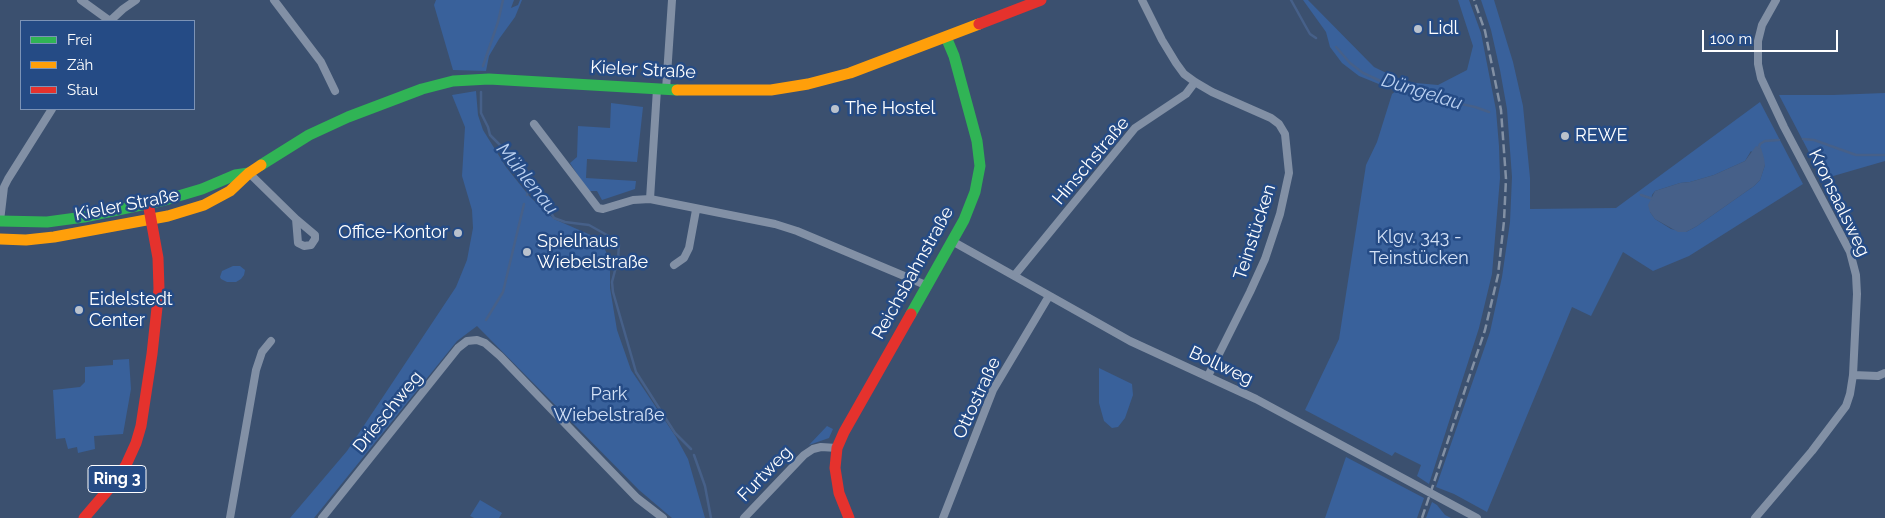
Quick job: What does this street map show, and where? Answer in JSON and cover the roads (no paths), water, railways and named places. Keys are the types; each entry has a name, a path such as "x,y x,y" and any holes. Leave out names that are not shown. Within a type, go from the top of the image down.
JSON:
{"main road":[{"name":"Kieler Straße","path":"0,239 26,240 54,237 192,210 230,191 249,173 309,136 348,117 422,89 453,81 489,79 662,90 771,90 808,84 850,73 1038,0"},
{"name":"Reichsbahnstraße","path":"849,518 839,493 835,468 837,448 844,432 964,220 975,192 980,166 977,142 954,56 946,36"},
{"name":"Kieler Straße","path":"0,221 47,222 64,220 148,203 202,189 235,175 249,173"},
{"name":"Ring 3","path":"84,518 114,483 126,465 141,426 159,290 158,258 148,203"}],"street":[{"path":"81,0 109,20"},
{"path":"111,20 136,0"},
{"path":"274,0 321,62 335,92"},
{"path":"650,199 672,0"},
{"path":"1142,0 1176,64 1195,82"},
{"name":"Kronsaalsweg","path":"1754,518 1842,413 1850,394 1853,375 1857,294 1856,275 1850,252 1784,127 1763,85 1759,72 1757,56 1760,33 1766,16 1776,0"},
{"name":"Hinschstraße","path":"1014,276 1135,128 1186,94 1195,82"},
{"name":"Teinstücken","path":"1195,82 1216,94 1271,118 1279,124 1285,134 1289,173 1280,214 1265,259 1208,376"},
{"path":"0,221 4,187 51,110"},
{"path":"534,124 598,208 603,209 633,200 650,199 786,227 928,286"},
{"path":"249,173 296,219"},
{"path":"674,265 684,258 689,248 696,210"},
{"name":"Bollweg","path":"952,242 1130,342 1256,399 1477,518"},
{"name":"Ottostraße","path":"942,518 993,390 1049,296"},
{"name":"Drieschweg","path":"322,518 458,348 472,340 485,343 500,356 637,498 663,518"},
{"path":"230,518 256,370 262,352 271,341"},
{"path":"1853,375 1878,376 1885,373"},
{"name":"Furtweg","path":"744,518 804,455 813,449 821,447 837,448"}],"waterway":[{"name":"Mühlenau","path":"483,66 498,22 503,0"},
{"name":"Düngelau","path":"1291,0 1310,34 1316,38"},
{"name":"Düngelau","path":"1336,47 1350,63 1363,73 1385,83 1421,95 1489,112"},
{"name":"Mühlenau","path":"481,92 481,113 490,135 504,149 511,165 538,191 554,218 565,222 589,225 614,239 619,245 618,259 612,282 613,292 636,372 675,433 691,449"},
{"name":"Düngelau","path":"1803,139 1814,140 1856,155 1885,155"},
{"name":"Düngelau","path":"1759,147 1765,141 1779,140"},
{"path":"527,195 530,183"},
{"name":"Düngelau","path":"1641,195 1653,199"},
{"path":"486,320 503,292 524,204"},
{"name":"Mühlenau","path":"694,455 705,486 711,518"}],"railway":[{"path":"1422,518 1485,330 1498,275 1504,221 1506,179 1501,110 1485,31 1474,0"}],"place":[{"name":"Lidl","path":"1418,29"},
{"name":"The Hostel","path":"835,109"},
{"name":"REWE","path":"1565,136"},
{"name":"Office-Kontor","path":"458,233"},
{"name":"Spielhaus Wiebelstraße","path":"527,252"},
{"name":"Eidelstedt Center","path":"79,310"}],"park label":[{"name":"Klgv. 343 - Teinstücken","path":"1419,248"},
{"name":"Park Wiebelstraße","path":"609,405"}]}
